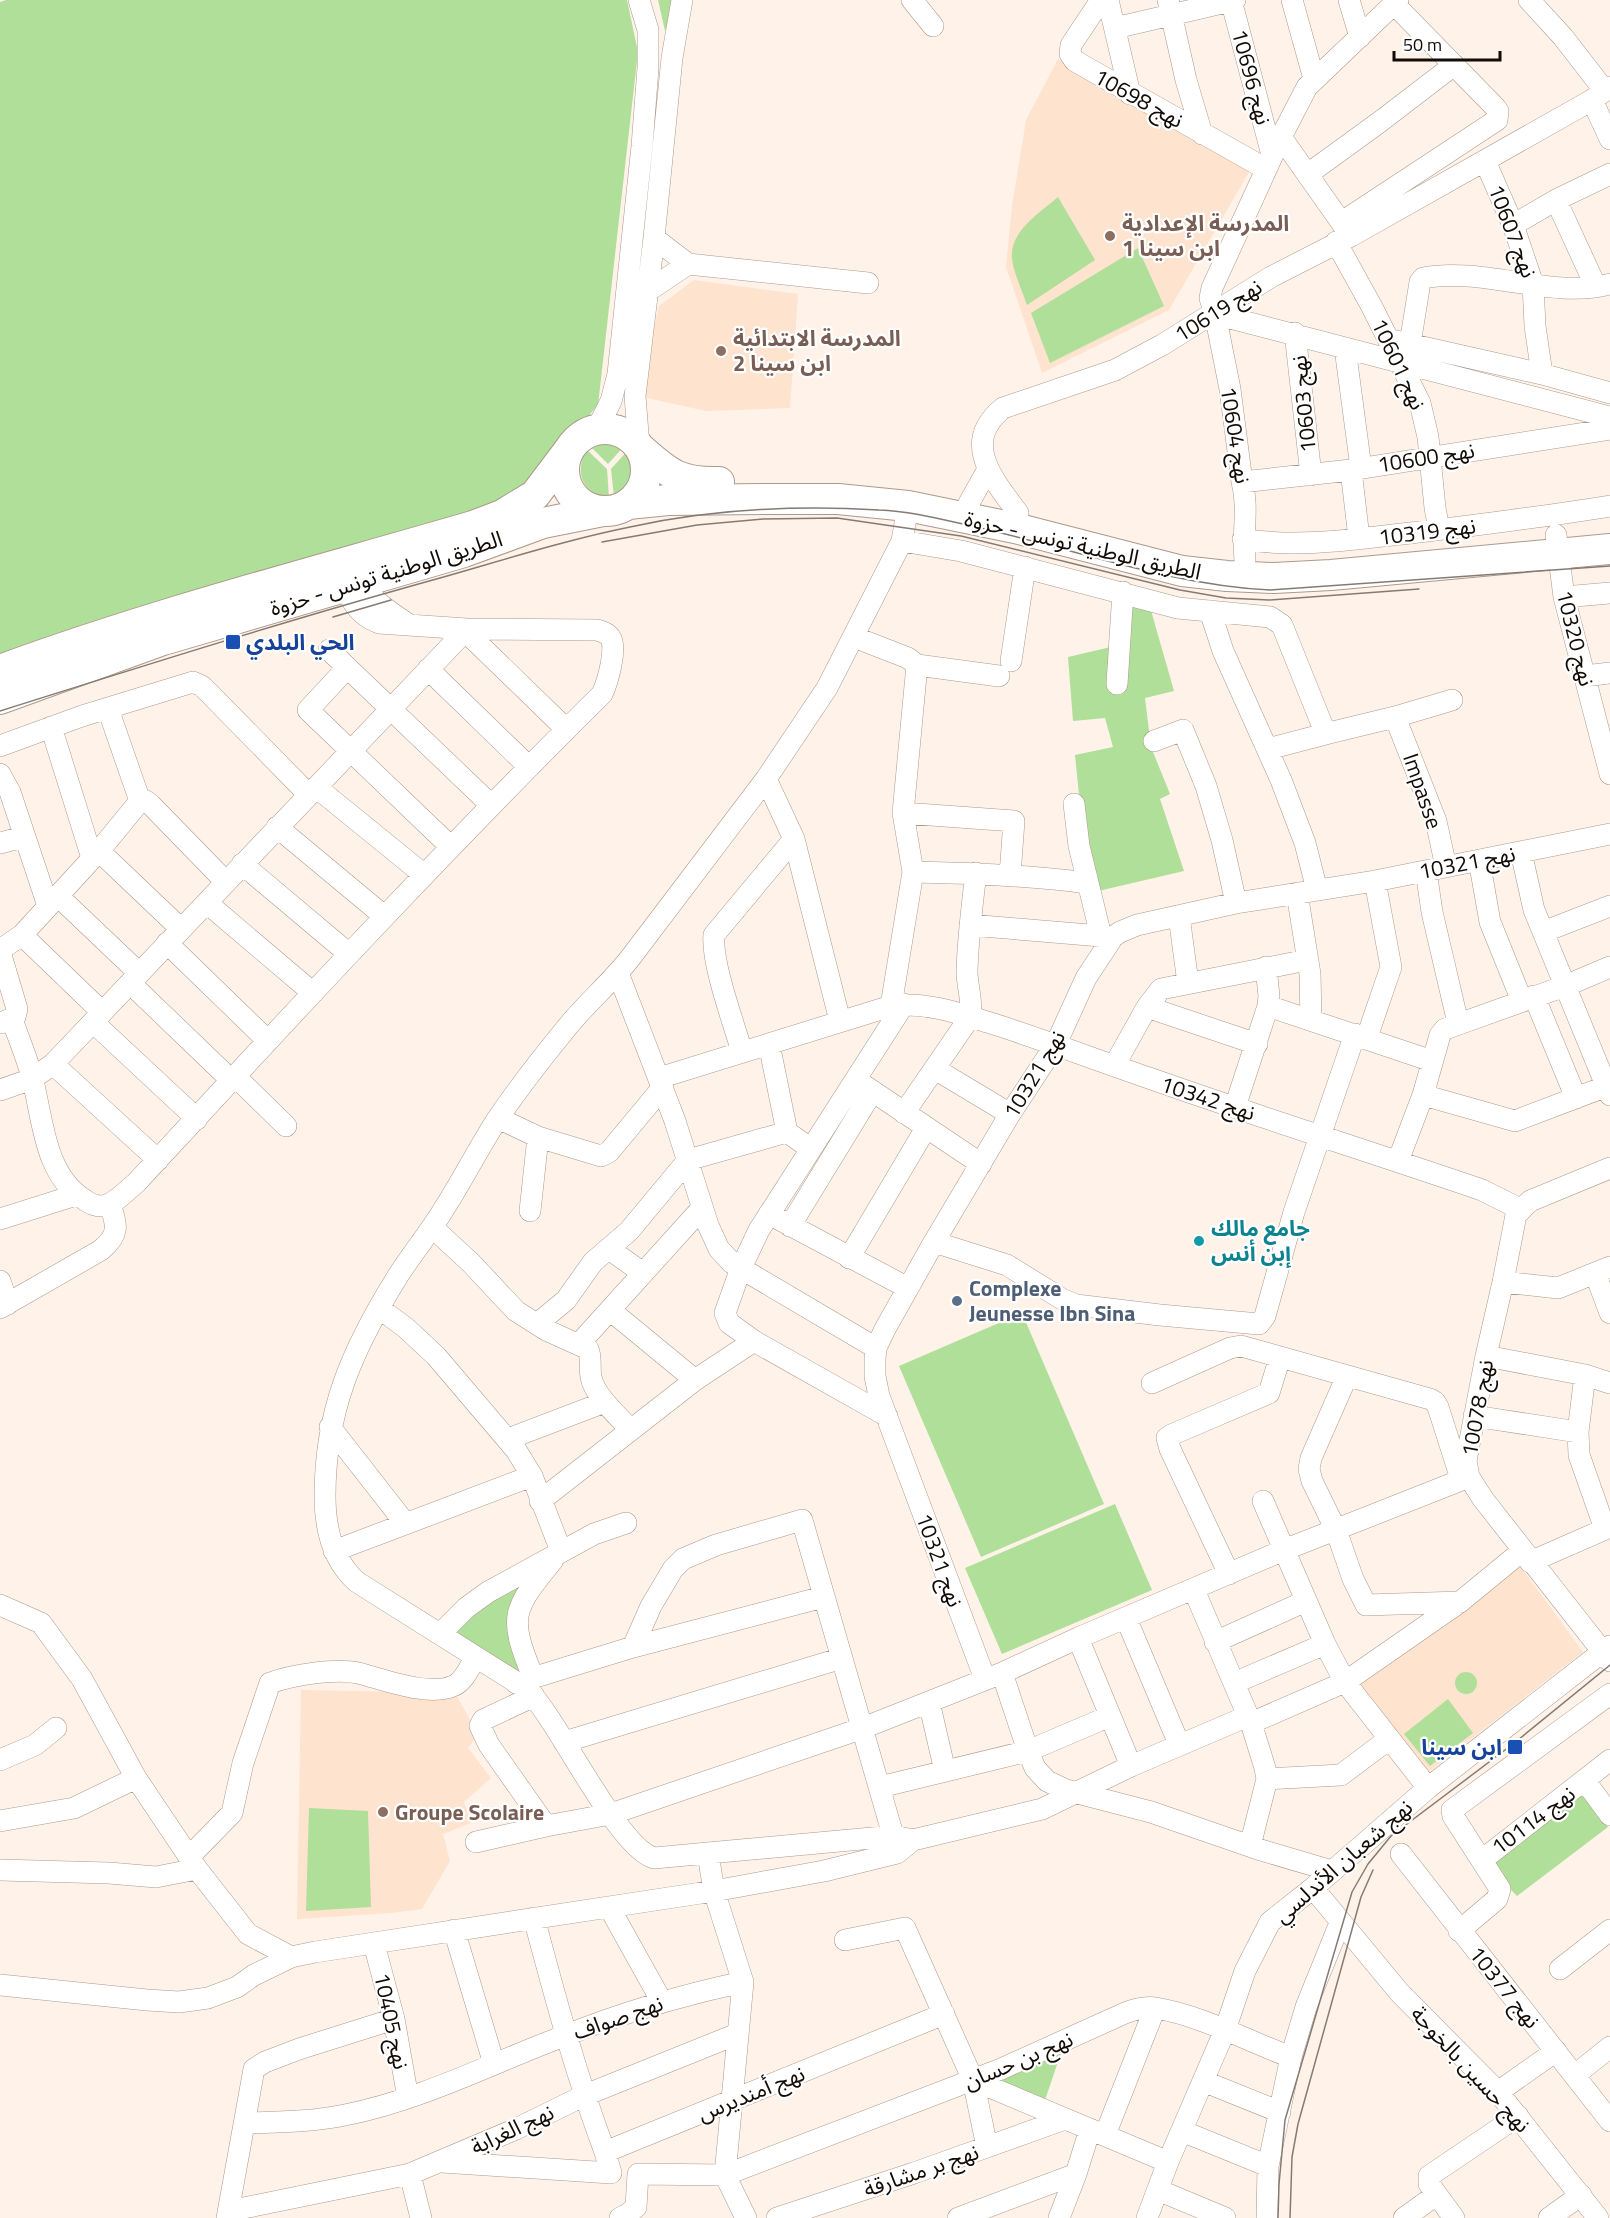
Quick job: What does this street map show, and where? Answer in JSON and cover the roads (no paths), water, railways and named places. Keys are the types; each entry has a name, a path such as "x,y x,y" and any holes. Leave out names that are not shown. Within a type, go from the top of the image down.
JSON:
{"highway":[{"path":"597,429 612,429 627,435 640,448 646,462 644,486 616,508 590,508 578,501 569,490 564,463 569,450 580,437 597,429"},
{"name":"الطريق الوطنية تونس - حزوة","path":"640,448 660,466 686,480 799,480 899,490 969,502 1184,553 1244,549 1315,559 1558,544 1610,549"},
{"name":"الطريق الوطنية تونس - حزوة","path":"0,699 350,573 502,515 535,495 569,450"},
{"name":"الطريق الوطنية تونس - حزوة","path":"0,670 54,650 195,605 464,552 543,523 570,516 669,500 838,499 908,506 1015,528 1182,571 1274,578 1331,575 1558,544 1610,531"}],"street":[{"path":"597,429 611,401 618,374 642,146 648,40 639,0"},
{"path":"640,448 635,396 672,58 682,0"},
{"path":"912,0 933,26"},
{"name":"نهج 10698","path":"1101,0 1071,45 1070,54 1079,64 1202,134 1273,154"},
{"path":"1108,0 1130,94"},
{"path":"1115,28 1169,7 1233,0"},
{"name":"نهج 10696","path":"1233,0 1273,154"},
{"path":"1292,0 1314,79"},
{"path":"1349,0 1360,37"},
{"path":"1529,0 1563,37 1602,92 1610,139"},
{"path":"1343,234 1497,120 1498,111 1396,2"},
{"name":"نهج 10604","path":"1244,549 1246,497 1230,389 1215,312 1210,298 1216,275 1299,100 1314,79 1396,2"},
{"path":"1169,7 1186,80 1202,134"},
{"path":"1308,174 1454,65"},
{"name":"نهج 10619","path":"988,469 982,450 985,430 1003,408 1115,370 1162,345 1343,234 1485,160 1602,92"},
{"name":"نهج 10601","path":"1273,154 1308,174 1343,234 1372,307 1420,404 1430,457 1439,529"},
{"name":"نهج 10607","path":"1485,160 1513,225 1533,284 1535,326 1542,374"},
{"path":"1513,225 1556,200 1610,174"},
{"path":"1410,344 1420,282 1423,278 1474,276 1566,287 1603,286 1556,200"},
{"path":"654,238 687,264 868,283"},
{"path":"648,291 687,264"},
{"path":"1215,312 1610,417"},
{"name":"نهج 10603","path":"1295,333 1311,475"},
{"path":"1387,339 1542,374 1610,393"},
{"path":"1345,348 1356,469 1359,538"},
{"name":"نهج 10600","path":"1242,482 1356,469 1610,429"},
{"path":"969,502 988,469 1018,513"},
{"path":"528,1685 476,1657 357,1582 341,1566 334,1551 325,1515 326,1452 330,1427 342,1385 358,1344 379,1308 432,1227 498,1118 565,1029 618,973 766,779 827,688 902,542 908,506"},
{"name":"نهج 10319","path":"1244,549 1265,543 1312,544 1610,506"},
{"path":"902,542 961,551 1178,608 1270,617 1282,625 1323,727 1329,733"},
{"name":"نهج 10320","path":"1558,544 1564,597 1609,768"},
{"path":"854,637 908,658 917,665 1005,668 1025,567"},
{"path":"140,801 96,855 22,935 0,951 10,1017 32,1079 50,1155 65,1183 76,1195 93,1205 110,1204 136,1183 423,874 602,694 605,688 612,655 612,642 610,636 597,630 466,630 408,624 395,625 369,620 358,610 350,573"},
{"path":"1118,684 1123,592"},
{"path":"1564,597 1610,593"},
{"path":"1210,611 1223,651 1268,749 1305,843 1307,960 1310,974 1311,1019"},
{"path":"0,1090 32,1079 53,1064 466,630"},
{"path":"466,630 566,729"},
{"path":"329,650 491,805"},
{"path":"790,1226 864,1086 898,1005 913,872 903,813 917,665"},
{"path":"347,668 308,710 451,848"},
{"path":"428,669 528,766"},
{"path":"1585,676 1610,673"},
{"path":"0,746 193,682 202,686 313,791 423,874"},
{"path":"1268,749 1395,717 1452,699"},
{"path":"108,709 140,801"},
{"name":"Impasse","path":"1395,717 1436,820 1436,869 1432,912 1458,1023"},
{"path":"51,728 96,855 174,936 268,1041"},
{"path":"1154,741 1183,730 1206,786 1222,840 1236,903"},
{"path":"0,774 10,792 23,837 53,901 134,978 233,1078 286,1126"},
{"path":"766,779 794,839 840,1021"},
{"path":"140,801 151,804 226,882"},
{"path":"970,925 1107,937 1087,883 1079,846 1074,804"},
{"path":"903,813 1014,821 1010,875"},
{"path":"278,827 384,916"},
{"name":"نهج 10321","path":"1332,1871 1151,1812 1059,1787 1047,1781 1035,1768 994,1676 887,1416 875,1376 876,1348 934,1242 1010,1114 1056,1044 1107,937 1130,926 1236,903 1375,881 1610,834"},
{"path":"0,843 23,837"},
{"path":"742,1052 718,968 714,936 794,839"},
{"path":"1423,1095 1515,1121 1576,1098 1607,1082 1534,910 1521,852"},
{"path":"1479,860 1490,922 1576,1098"},
{"path":"242,864 349,954"},
{"path":"913,872 1010,875 1087,883"},
{"path":"904,1113 970,1017 972,1005 968,972 976,873"},
{"path":"934,1242 1007,1265 1062,1299 1076,1305 1258,1324 1265,1316 1294,1212 1320,1135 1361,1035 1390,976 1391,967 1375,881"},
{"path":"207,903 313,993"},
{"path":"1543,932 1610,906"},
{"path":"1179,916 1188,983"},
{"path":"22,935 197,1119"},
{"path":"1114,1066 1147,1007 1161,989 1307,960"},
{"path":"1235,1107 1268,1006 1266,967"},
{"path":"1398,1161 1423,1095 1442,1031 1610,967"},
{"path":"618,973 661,1082 702,1208 719,1249 741,1268 876,1348"},
{"path":"498,1118 538,1137 596,1156 606,1155 661,1082 742,1052 898,1005"},
{"name":"نهج 10342","path":"898,1005 927,1006 1056,1044 1114,1066 1482,1190 1520,1209"},
{"path":"1268,1006 1361,1035 1432,1061"},
{"path":"1147,1007 1257,1044"},
{"path":"769,1044 787,1132 811,1149"},
{"path":"53,1064 158,1160"},
{"path":"935,1069 1010,1114"},
{"path":"864,1086 981,1164"},
{"path":"864,1086 811,1149 769,1214 741,1268 726,1308 725,1317 735,1328 754,1341 887,1416"},
{"path":"849,1258 926,1128"},
{"path":"537,1324 567,1300 593,1262 629,1231 688,1160 787,1132"},
{"path":"530,1211 538,1137"},
{"path":"1520,1209 1535,1199 1610,1168"},
{"path":"0,1219 76,1195"},
{"path":"0,1281 4,1306 110,1243 116,1233 110,1204"},
{"path":"579,1344 702,1208"},
{"name":"نهج 10078","path":"1520,1209 1514,1223 1486,1356 1466,1461 1465,1478 1607,1653"},
{"path":"769,1214 908,1288"},
{"path":"432,1227 471,1263 516,1311 589,1350 591,1380 605,1402 631,1430"},
{"path":"609,1250 643,1273"},
{"path":"1503,1282 1558,1288 1602,1270 1610,1312"},
{"path":"379,1308 406,1328 436,1356 508,1439 532,1476 561,1551"},
{"path":"610,1310 695,1380"},
{"path":"540,1501 695,1380 754,1341"},
{"path":"476,1842 611,1814 863,1728 994,1676 1284,1550 1465,1478 1435,1402 1238,1346 1152,1383"},
{"path":"1486,1356 1585,1375 1610,1383"},
{"path":"1228,1575 1167,1438 1269,1393 1280,1357"},
{"path":"0,1985 147,2001 179,2002 208,1998 237,1987 254,1975 291,1957 714,1891 824,1871 901,1843 1042,1809 1179,1744 1346,1682 1526,1556 1607,1528 1581,1463 1578,1432 1585,1375"},
{"path":"1347,1376 1311,1458 1309,1468 1312,1480 1336,1530 1353,1580 1366,1605 1460,1602"},
{"path":"508,1439 605,1402"},
{"path":"1474,1416 1578,1432"},
{"path":"330,1427 405,1523"},
{"path":"334,1551 532,1476"},
{"path":"1263,1501 1325,1644 1346,1682 1428,1788"},
{"path":"633,1647 651,1606 673,1569 683,1559 716,1545 802,1520 880,1787 901,1843"},
{"path":"440,1634 475,1601 561,1551 599,1532 626,1522"},
{"path":"561,1551 532,1586 517,1614 518,1636 528,1685 611,1814 640,1851 648,1856 662,1858 901,1843"},
{"path":"1194,1590 1249,1719 1267,1779 1255,1824 1243,1843"},
{"path":"546,1826 489,1744 480,1726 483,1720 528,1685 633,1647 823,1597"},
{"path":"1215,1642 1306,1601"},
{"path":"0,1605 41,1623 82,1679 136,1778 193,1863 248,1934 291,1957"},
{"path":"1126,1618 1179,1744"},
{"path":"1078,1638 1131,1766"},
{"path":"1234,1683 1325,1644"},
{"name":"نهج شعبان الأندلسي","path":"1147,2218 1168,2162 1225,2030 1245,1971 1266,1929 1277,1916 1313,1888 1428,1788 1607,1653"},
{"path":"0,1870 109,1873 156,1878 193,1863 232,1813 246,1754 270,1683 282,1679 335,1672 356,1673 412,1687 443,1689 455,1685 476,1657"},
{"path":"564,1742 842,1658"},
{"path":"1459,1931 1499,1895 1499,1887 1451,1814 1452,1810 1610,1694"},
{"path":"928,1702 945,1771"},
{"path":"880,1787 1028,1752 1110,1716"},
{"path":"0,1760 35,1745 56,1728"},
{"path":"1267,1779 1341,1775 1389,1739"},
{"name":"نهج 10114","path":"1482,1860 1610,1760"},
{"path":"0,1821 74,1808 136,1778"},
{"name":"نهج 10114","path":"1585,1781 1610,1815"},
{"path":"708,1854 714,1891 743,1982 724,2175 746,2218"},
{"name":"نهج 10377","path":"1401,1854 1610,2121"},
{"name":"نهج حسين بالخوجة","path":"1313,1888 1399,1992 1498,2092 1598,2218"},
{"path":"609,1906 662,2002"},
{"path":"442,2162 611,2173 583,2096 534,1918"},
{"path":"1267,2218 1268,2166 1291,2057 1306,2007 1340,1923"},
{"path":"845,1940 905,1928 973,2080 987,2147"},
{"path":"454,1930 494,2064"},
{"path":"1560,1969 1610,1930"},
{"name":"نهج 10405","path":"374,1944 394,2019 408,2098"},
{"name":"نهج صواف","path":"245,2123 311,2120 345,2115 408,2098 565,2035 662,2002 743,1982"},
{"path":"1059,2218 1076,2174 1155,2008"},
{"name":"نهج بن حسان","path":"611,2173 724,2175 973,2080 1037,2054 1135,2009 1155,2008 1225,2030 1291,2057"},
{"name":"نهج أمنديرس","path":"604,2152 944,2014"},
{"path":"228,2214 252,2075 258,2065 299,2049 394,2019"},
{"name":"نهج الغرابة","path":"228,2214 410,2174 516,2129 583,2096 737,2034"},
{"path":"1575,2075 1610,2047"},
{"path":"1498,2092 1556,2051"},
{"path":"973,2080 1168,2162"},
{"path":"1203,2081 1280,2112"},
{"path":"1404,2218 1433,2186 1518,2116"},
{"name":"نهج بر مشارقة","path":"777,2218 1065,2119"},
{"path":"1182,2131 1268,2166"},
{"path":"410,2174 421,2218"},
{"path":"620,2218 636,2207 638,2174"},
{"path":"958,2218 1076,2174"},
{"path":"1433,2186 1454,2218"},
{"path":"1158,2190 1225,2218"},
{"path":"1549,2218 1581,2195"}],"tram line":[{"path":"0,711 274,626 582,538 661,521 723,512 785,508 904,512 1013,536 1159,574 1233,587 1270,590 1610,566"},
{"path":"602,542 697,525 763,519 837,518 961,536 1180,590 1226,598 1269,600 1419,589"},
{"path":"333,617 391,600"},
{"path":"1278,2218 1285,2120 1352,1892 1368,1864 1391,1836 1513,1744 1610,1665"},
{"path":"1290,2218 1292,2157 1298,2124 1361,1897 1373,1870"}],"place":[{"name":"المدرسة الإعدادية ابن سينا 1","path":"1110,236"},
{"name":"المدرسة الابتدائية ابن سينا 2","path":"721,351"},
{"name":"الحي البلدي","path":"233,642"},
{"name":"جامع مالك إبن أنس","path":"1199,1241"},
{"name":"Complexe Jeunesse Ibn Sina","path":"957,1301"},
{"name":"ابن سينا","path":"1515,1747"},
{"name":"Groupe Scolaire","path":"383,1812"}]}
